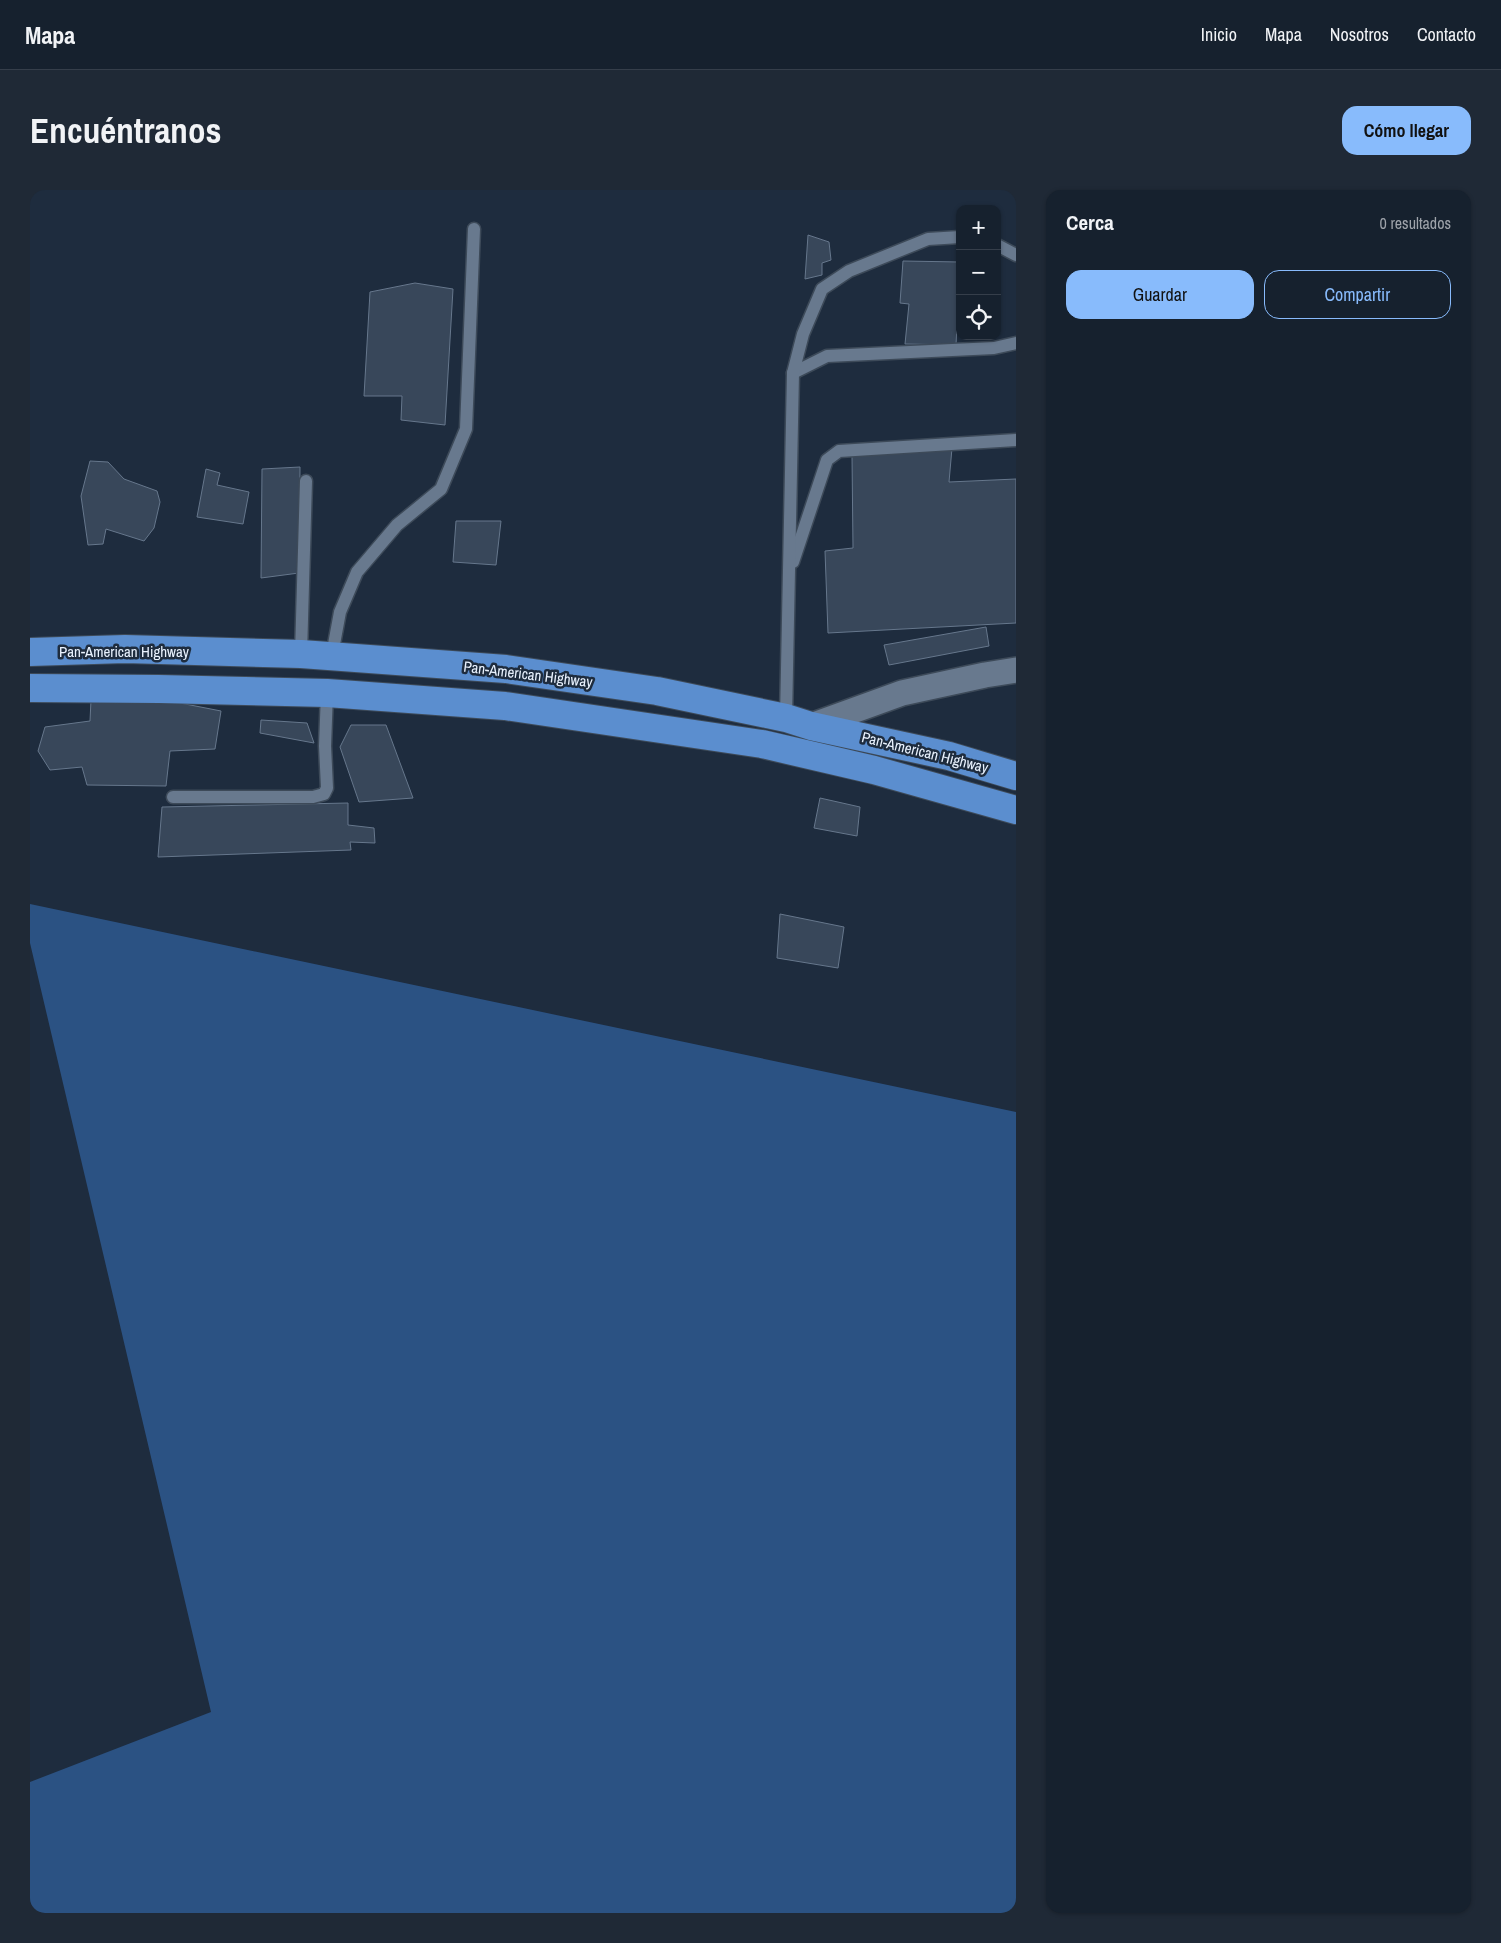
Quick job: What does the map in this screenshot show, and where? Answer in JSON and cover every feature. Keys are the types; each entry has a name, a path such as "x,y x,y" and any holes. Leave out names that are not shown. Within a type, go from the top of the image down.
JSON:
{"highway":[{"name":"Pan-American Highway","path":"30,652 125,649 332,655 506,669 658,691 949,756 1016,776"},
{"name":"Pan-American Highway","path":"30,688 327,693 505,706 762,744 874,770 1016,810"}],"street":[{"path":"799,722 902,693 1016,670"}],"lane":[{"path":"332,655 340,612 357,572 397,525 441,489 466,429 474,229"},
{"path":"799,722 789,574 793,373 803,334 822,289 849,271 928,238 956,237"},
{"path":"1001,247 1016,254"},
{"path":"793,373 827,356 994,348 1016,343"},
{"path":"789,574 827,460 839,451 1016,440"},
{"path":"301,654 306,481"},
{"path":"173,798 313,797 324,794 326,788 327,693"}],"shaded area":[{"path":"30,904 1016,1112 1016,1913 30,1913 30,1782 211,1712 30,943"}],"building":[{"path":"808,235 829,242 831,260 822,263 822,275 805,279"},
{"path":"903,261 956,262 956,345 905,344 909,304 900,303"},
{"path":"415,283 453,289 445,425 401,420 402,396 364,396 370,292"},
{"path":"952,448 949,482 1016,479 1016,623 828,633 825,551 853,548 852,456"},
{"path":"90,461 108,462 124,479 157,491 160,502 154,528 144,541 106,529 103,544 88,545 81,496"},
{"path":"300,467 299,573 261,578 262,469"},
{"path":"206,469 220,473 217,485 249,492 243,524 197,517"},
{"path":"456,521 501,521 496,565 453,562"},
{"path":"986,627 989,646 889,665 884,645"},
{"path":"91,700 175,702 221,711 215,749 170,751 166,786 87,785 82,767 50,770 38,751 45,727 90,721"},
{"path":"261,720 307,723 314,743 260,733"},
{"path":"351,725 386,725 413,798 359,802 340,747"},
{"path":"820,798 860,807 857,836 814,828"},
{"path":"348,803 348,825 374,828 375,843 350,842 351,850 158,857 162,807"},
{"path":"780,914 844,927 838,968 777,958"}]}
